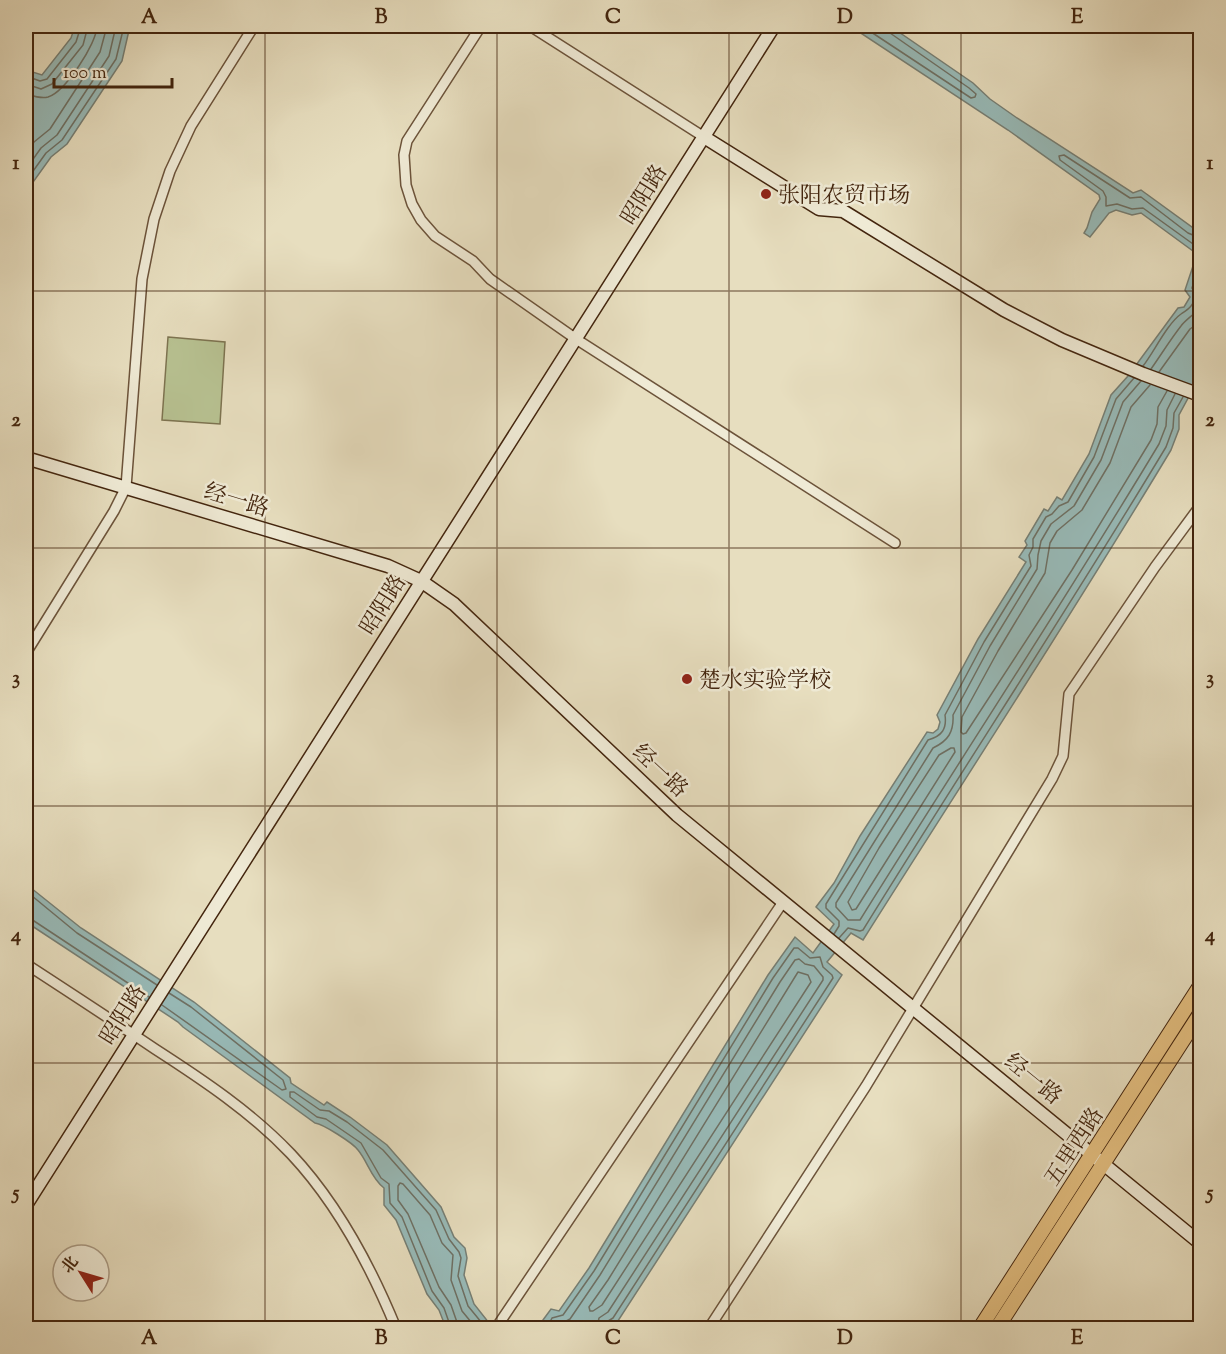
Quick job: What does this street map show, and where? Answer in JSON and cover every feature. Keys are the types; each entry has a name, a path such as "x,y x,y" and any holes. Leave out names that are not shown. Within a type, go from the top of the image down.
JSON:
{"main road":[{"name":"昭阳路","path":"26,1205 774,26"},
{"path":"704,137 819,209 843,211 1004,310 1062,340 1200,395"},
{"name":"经一路","path":"26,458 388,566 421,581 454,604 677,815 1200,1243"},
{"name":"五里西路","path":"980,1329 1200,986"},
{"name":"五里西路","path":"997,1329 1200,1014"}],"street":[{"path":"26,653 114,511 126,487 142,279 154,219 170,171 191,126 254,26"},
{"path":"481,26 407,141 404,155 406,184 412,204 421,220 435,236 473,261 490,279 576,339 895,543"},
{"path":"530,26 704,137"},
{"path":"709,1329 866,1086 1052,779 1064,756 1069,694 1155,567 1200,506"},
{"path":"496,1328 783,902"},
{"path":"26,964 201,1079 250,1114 292,1155 325,1195 355,1244 387,1306 396,1329"}],"green space":[{"path":"168,337 225,342 220,424 162,420"}],"water":[{"path":"75,26 130,26 122,61 67,144 51,157 26,192 26,70 42,75 71,38"},
{"path":"850,26 890,26 973,83 990,99 1017,118 1133,193 1141,190 1200,233 1200,376 1179,415 1179,429 1171,450 1134,512 863,940 851,933 827,962 842,975 616,1324 608,1328 545,1328 543,1320 551,1309 559,1311 589,1268 768,975 795,937 813,953 834,924 816,907 834,883 860,836 927,732 933,733 938,729 940,722 937,715 978,639 1026,562 1019,557 1027,545 1025,541 1044,509 1048,511 1057,497 1062,500 1089,454 1111,395 1128,376 1178,308 1184,307 1190,297 1185,290 1197,254 1141,213 1132,215 1116,210 1109,213 1090,237 1084,233 1100,199 1099,195 1008,130"},
{"path":"26,884 81,928 194,1002 290,1078 291,1083 324,1105 327,1102 387,1145 441,1207 454,1237 465,1248 467,1258 464,1275 474,1304 493,1328 446,1328 439,1310 427,1294 396,1220 384,1205 384,1188 376,1180 355,1147 331,1130 315,1123 178,1022 26,922"}],"place":[{"name":"张阳农贸市场","path":"766,194"},
{"name":"楚水实验学校","path":"687,679"}]}
